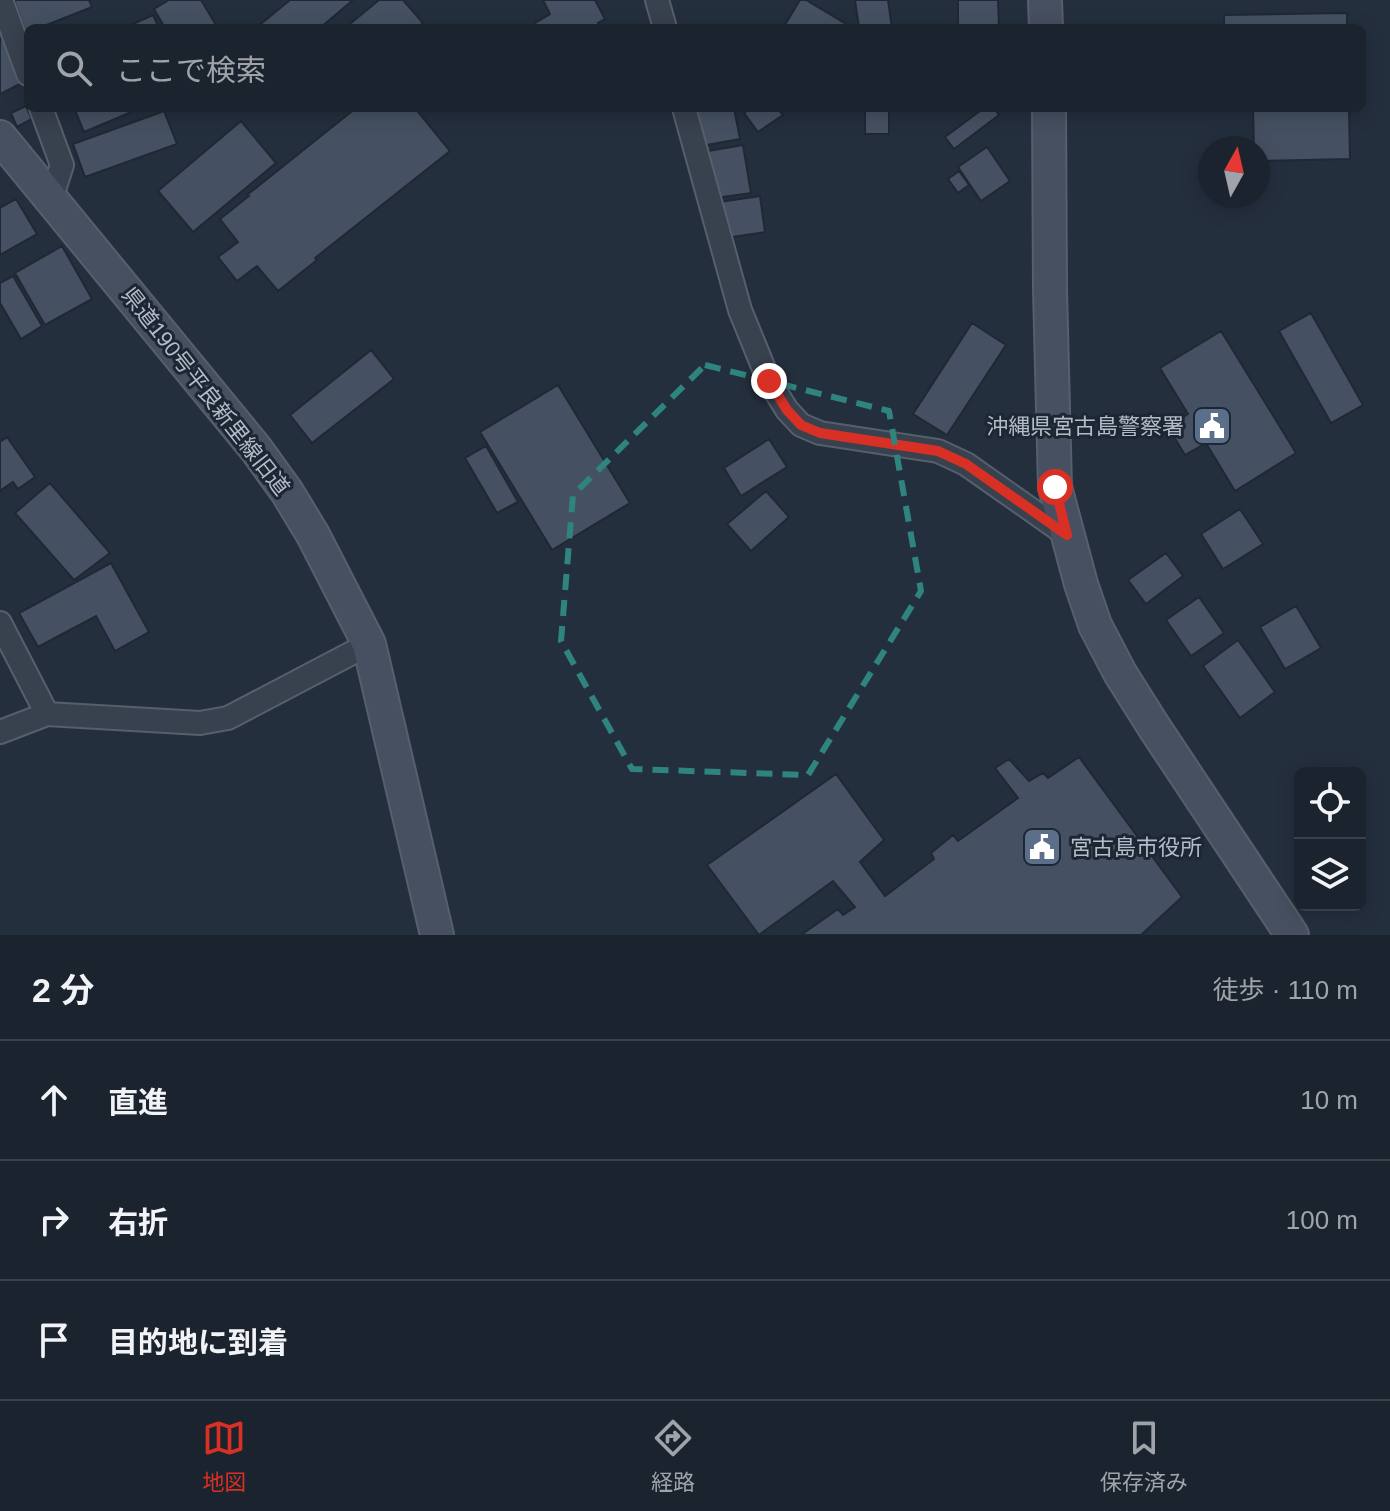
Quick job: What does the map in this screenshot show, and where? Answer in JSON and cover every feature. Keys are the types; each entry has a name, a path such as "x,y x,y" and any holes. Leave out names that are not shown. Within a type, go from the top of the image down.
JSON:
{"street":[{"path":"1,0 24,63"},
{"path":"657,0 664,24"},
{"path":"1045,0 1046,24"},
{"path":"42,112 62,165 51,199"},
{"path":"685,112 740,310 769,381 787,410 801,425 820,433 938,451 966,464 1067,535"},
{"path":"1049,112 1055,487 1067,535 1095,625 1120,673 1292,935"},
{"name":"県道190号平良新里線旧道","path":"0,137 256,449 313,535 369,644 437,935"},
{"path":"0,623 47,714"},
{"path":"0,732 47,714 200,723 228,718 369,644"}],"highlighted area":[{"path":"705,365 889,411 921,591 808,775 632,769 561,641 573,495"}],"building":[{"path":"14,0 89,0 92,7 49,24 24,24 24,28"},
{"path":"169,0 201,0 215,24 163,24 154,9"},
{"path":"290,0 353,0 325,24 261,24"},
{"path":"379,0 403,0 423,23 422,24 350,24"},
{"path":"543,0 595,0 605,19 598,24 536,24 550,14"},
{"path":"800,0 806,0 846,24 785,24"},
{"path":"855,0 888,0 891,24 858,24"},
{"path":"958,0 998,0 999,24 958,24"},
{"path":"1347,13 1347,24 1224,24 1224,15"},
{"path":"153,15 157,24 133,24"},
{"path":"0,35 24,82 0,94"},
{"path":"24,107 24,112 29,112 32,119 17,127 11,113"},
{"path":"76,112 132,112 84,132"},
{"path":"164,112 177,144 85,177 73,144"},
{"path":"351,112 418,112 450,151 278,291 257,266 237,281 218,257 238,242 220,219"},
{"path":"696,112 735,112 740,139 701,146"},
{"path":"780,112 783,115 758,132 744,113"},
{"path":"865,112 889,112 889,134 865,134"},
{"path":"979,112 997,112 999,115 954,149 945,137"},
{"path":"1253,112 1349,112 1350,159 1270,161 1270,136 1254,136"},
{"path":"241,121 276,163 193,232 158,191"},
{"path":"743,145 751,193 716,198 708,151"},
{"path":"987,147 1010,181 981,201 958,167"},
{"path":"959,171 969,185 958,193 948,179"},
{"path":"760,196 765,232 726,238 720,202"},
{"path":"16,199 37,234 0,255 0,208"},
{"path":"62,246 92,299 45,325 15,273"},
{"path":"13,276 42,326 21,339 0,303 0,283"},
{"path":"1311,313 1363,405 1331,423 1279,331"},
{"path":"972,323 1006,345 947,435 913,414"},
{"path":"1221,331 1296,453 1235,491 1206,443 1185,455 1168,427 1188,414 1160,368"},
{"path":"371,350 394,379 312,443 290,415"},
{"path":"558,385 630,503 552,550 480,432"},
{"path":"7,437 35,477 18,489 13,482 0,491 0,442"},
{"path":"769,439 787,467 741,496 724,468"},
{"path":"486,446 518,502 497,513 465,458"},
{"path":"50,483 110,553 74,580 15,513"},
{"path":"766,491 789,517 751,551 727,524"},
{"path":"1240,509 1263,544 1223,569 1201,534"},
{"path":"1166,553 1183,576 1146,604 1128,580"},
{"path":"111,563 149,632 115,651 96,616 38,647 19,613"},
{"path":"1199,597 1224,633 1191,656 1166,620"},
{"path":"1296,606 1321,648 1285,669 1260,627"},
{"path":"1238,640 1275,692 1240,718 1203,666"},
{"name":"宮古島市役所","path":"1079,757 1182,897 1141,935 801,935 838,909 843,915 855,907 833,881 759,935 707,865 836,774 884,840 860,862 885,896 934,859 931,853 953,835 958,841 1018,798 995,768 1009,759 1029,781 1043,773 1048,778"}],"place":[{"name":"沖縄県宮古島警察署","path":"1212,426"},
{"name":"宮古島市役所","path":"1042,847"}],"route":[{"path":"769,381 787,410 801,425 820,433 938,451 966,464 1067,535 1055,487"}]}
